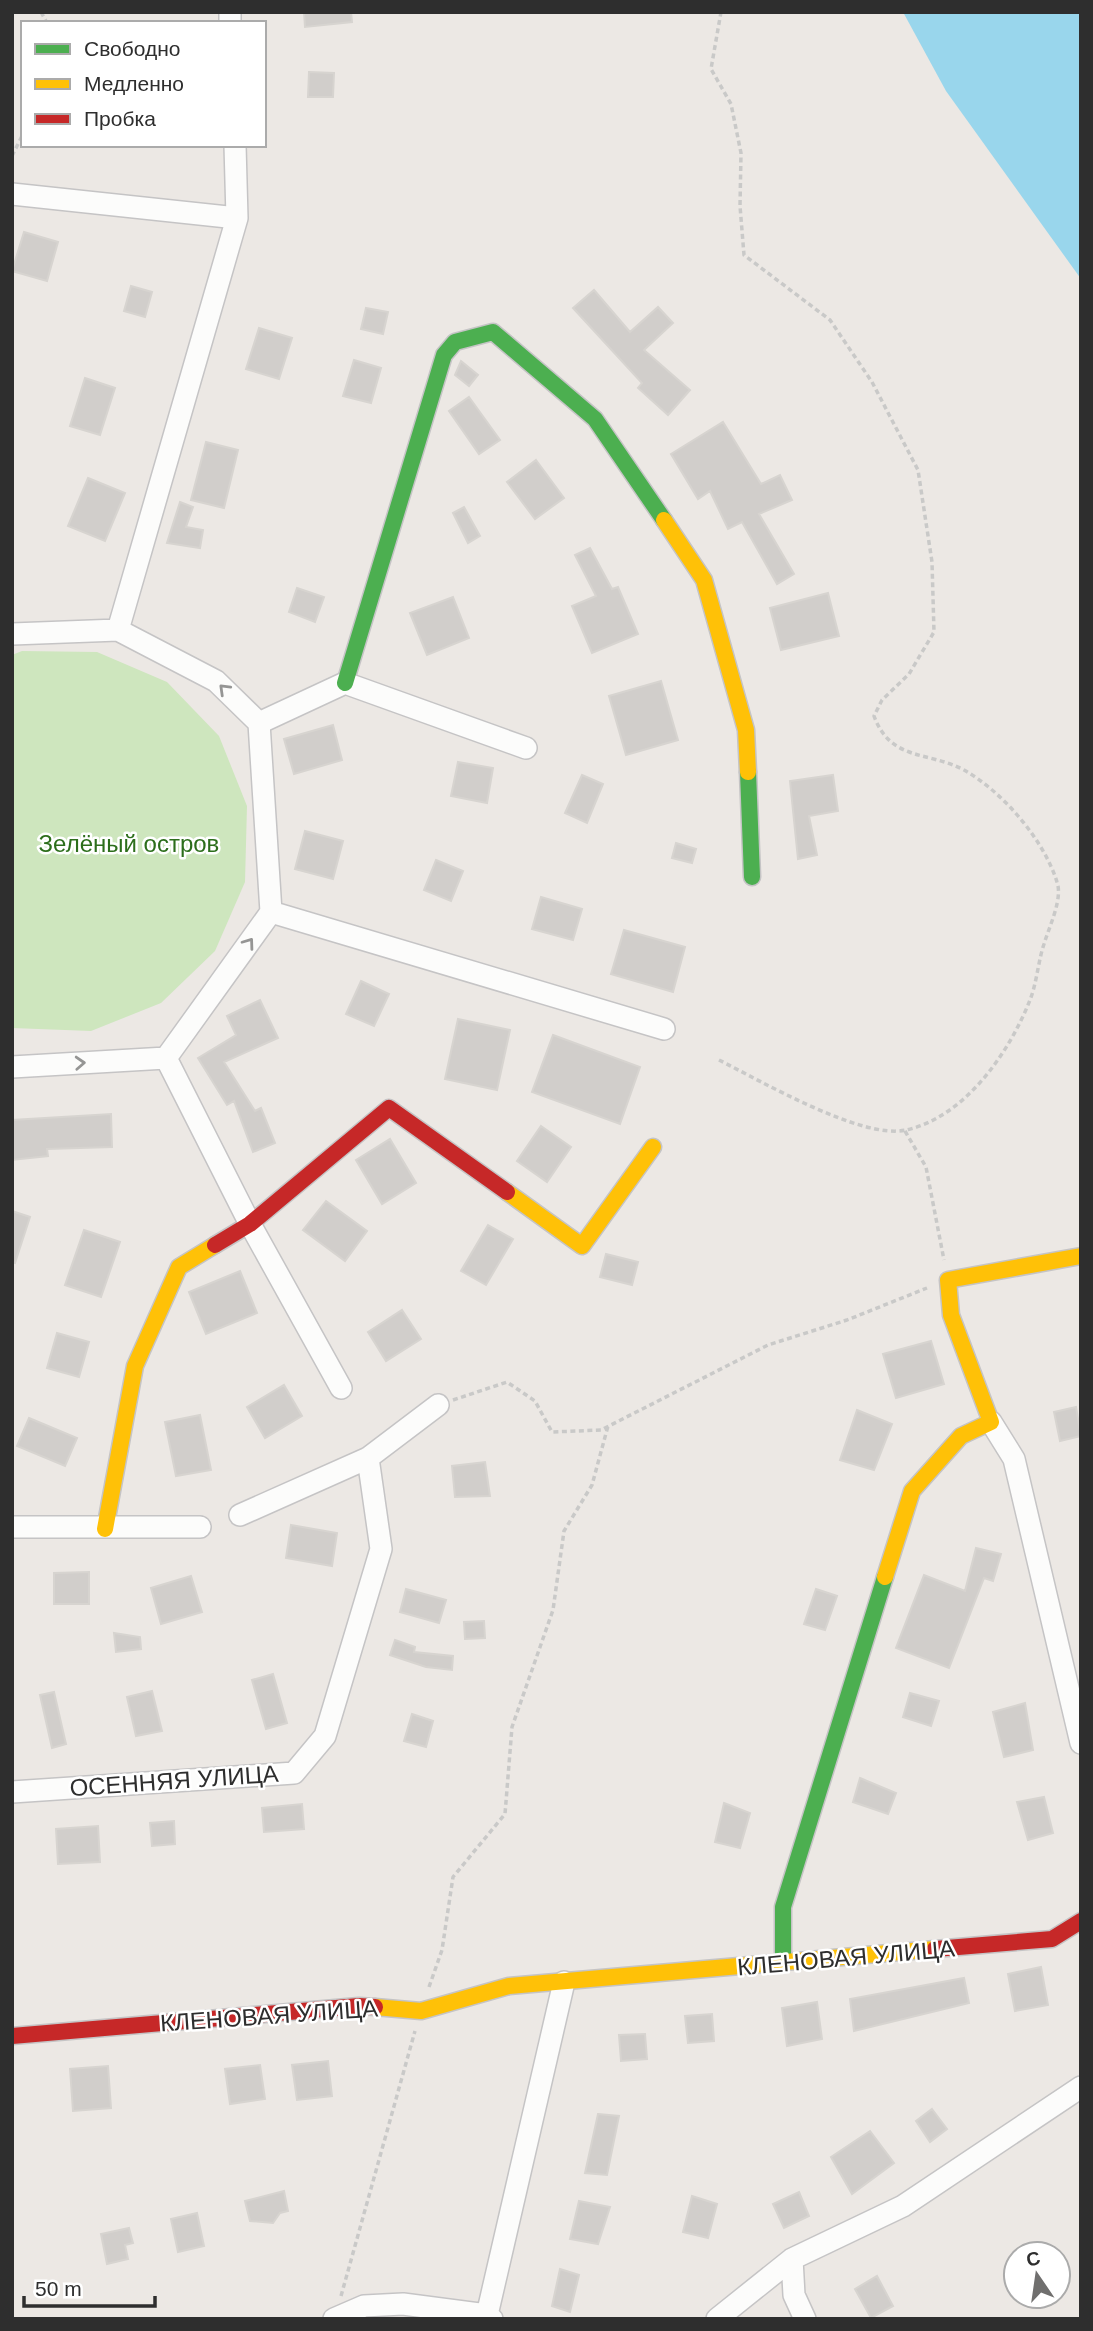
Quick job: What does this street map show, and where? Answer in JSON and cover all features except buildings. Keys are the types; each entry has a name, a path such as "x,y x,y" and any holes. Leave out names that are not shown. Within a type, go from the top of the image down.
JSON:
{"street":[{"path":"118,631 237,218 235,147"},
{"path":"12,194 237,218"},
{"path":"345,683 444,355 455,342 493,332 595,419 704,580 746,730 751,877"},
{"path":"12,634 118,631 216,681 259,723 271,912 166,1058"},
{"path":"259,723 345,683 526,748"},
{"path":"271,912 664,1029"},
{"path":"12,1067 166,1058"},
{"path":"166,1058 250,1224 341,1388"},
{"path":"105,1529 135,1366 179,1267 250,1224 389,1108 582,1246 653,1147"},
{"path":"1081,1256 948,1280 951,1314 991,1422 1014,1459 1081,1743"},
{"path":"240,1515 368,1458 438,1405"},
{"path":"783,1963 783,1907 912,1491 961,1436 991,1422"},
{"name":"ОСЕННЯЯ УЛИЦА","path":"12,1792 294,1773 325,1736 381,1549 368,1458"},
{"path":"12,1527 200,1527"},
{"name":"КЛЕНОВАЯ УЛИЦА","path":"12,2036 359,2006 421,2011 509,1986 1052,1939 1081,1921"},
{"path":"334,2319 364,2306 402,2304 490,2317 564,1982"},
{"path":"717,2319 792,2259 902,2206 1081,2087"},
{"path":"792,2259 794,2295 805,2319"}],"path":[{"path":"719,1060 856,1125 905,1131 954,1108 990,1073 1030,1000 1059,885 1040,842 1009,806 963,770 897,747 880,733 874,716 882,700 909,674 934,632 932,562 918,470 872,382 830,320 744,255 740,206 741,153 731,104 711,69 721,12"},
{"path":"12,156 21,138"},
{"path":"438,1405 507,1382 535,1401 552,1432 601,1430 768,1345 847,1320 948,1280 926,1167 905,1131"},
{"path":"334,2319 421,2011 442,1950 453,1877 505,1814 512,1727 553,1610 564,1531 592,1485 608,1426"}],"green space":[{"name":"Зелёный остров","path":"22,651 97,652 167,682 219,736 247,806 245,882 215,951 161,1003 91,1031 12,1028 12,655"}],"water":[{"path":"903,12 1081,12 1081,279 946,91"}],"traffic: fast":[{"path":"345,683 444,355 455,342 493,332 595,419 664,520"},
{"path":"748,772 752,877"},
{"path":"783,1963 783,1907 885,1577"}],"traffic: slow":[{"path":"664,520 704,580 746,730 748,772"},
{"path":"507,1192 582,1246 653,1147"},
{"path":"105,1529 135,1366 179,1267 215,1245"},
{"path":"885,1577 912,1491 961,1436 991,1422 951,1315 948,1280 1081,1256"},
{"path":"375,2007 421,2011 509,1986 935,1949"}],"traffic: jam":[{"path":"215,1245 250,1224 389,1108 507,1192"},
{"path":"935,1949 1052,1939 1081,1921"},
{"path":"12,2036 359,2006 375,2007"}]}
